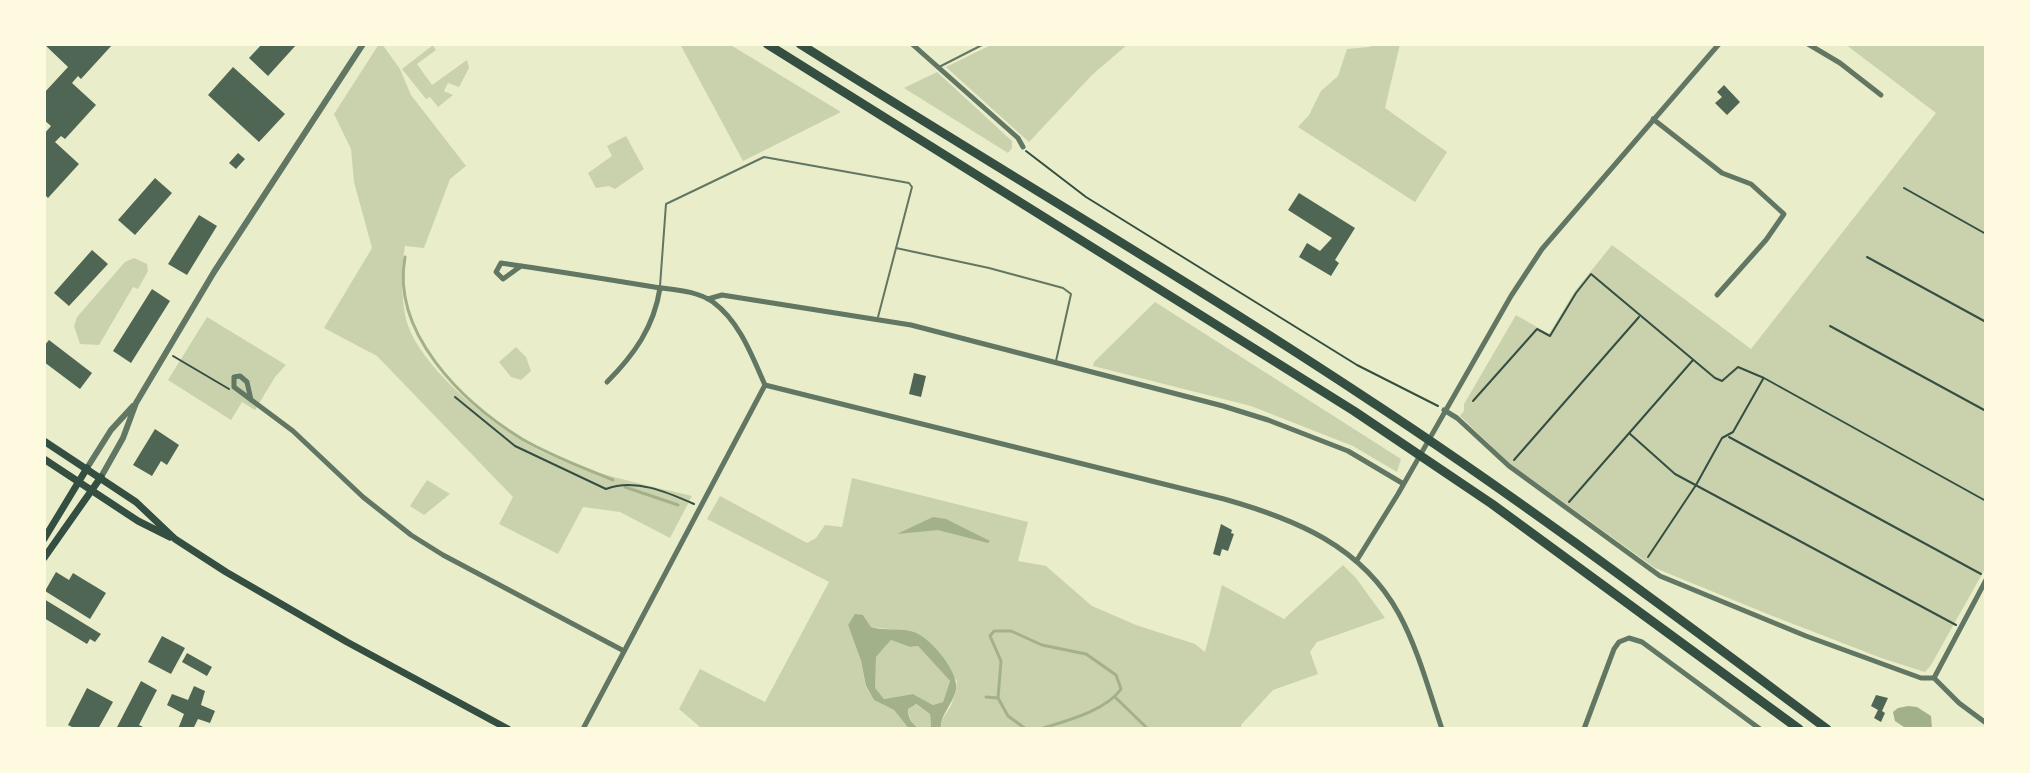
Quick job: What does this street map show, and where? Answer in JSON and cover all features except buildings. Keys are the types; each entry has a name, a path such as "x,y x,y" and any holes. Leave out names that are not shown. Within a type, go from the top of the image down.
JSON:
{"highway":[{"path":"767,44 1354,411 1492,504 1799,729"},
{"path":"800,44 1228,308 1365,397 1617,574 1827,729"}],"main road":[{"path":"44,441 101,477 146,511 175,539"},
{"path":"44,459 138,521 175,539 288,609 508,729"},
{"path":"44,539 87,468"},
{"path":"44,558 101,477"}],"street":[{"path":"101,477 123,438 136,403 214,272 363,44"},
{"path":"912,44 1018,138 1023,147"},
{"path":"1357,560 1542,249 1719,44"},
{"path":"1808,44 1840,63 1881,95"},
{"path":"1653,119 1722,173 1751,184 1784,214 1766,240 1717,295"},
{"path":"521,266 503,279 496,272 501,263 521,266 660,288 694,293 708,299 736,326 765,385 1237,502 1316,531 1357,560 1381,586 1400,615 1442,729"},
{"path":"607,382 627,362 646,333 657,308 660,288"},
{"path":"708,299 722,295 878,319 1056,362 1268,420 1348,451 1402,483"},
{"path":"251,400 247,382 242,376 234,377 234,387 251,400 293,431 363,497 411,535 624,651"},
{"path":"583,729 765,385"},
{"path":"87,468 111,430 136,403"},
{"path":"1444,410 1457,418 1509,466 1660,576 1806,636 1921,678 1934,678 1959,703 1986,723"},
{"path":"1934,678 1986,578"},
{"path":"1584,729 1614,649 1619,642 1629,638 1642,642 1760,729"}],"lane":[{"path":"939,67 984,44"},
{"path":"660,288 666,204 764,157 909,183 912,187 878,319"},
{"path":"895,248 1063,288 1071,294 1056,362"}],"path":[{"path":"1023,147 1030,157 1086,197 1357,365 1444,410"},
{"path":"1904,188 1986,234"},
{"path":"1867,257 1986,322"},
{"path":"1473,401 1537,329 1550,336 1591,274 1715,378 1722,381 1738,367 1764,378 1986,501"},
{"path":"1509,466 1640,316"},
{"path":"1830,326 1986,411"},
{"path":"166,352 226,390 234,387"},
{"path":"1566,506 1693,360"},
{"path":"1729,437 1764,378"},
{"path":"455,397 515,446 566,472 606,489 633,484 667,492 700,507"},
{"path":"1629,433 1675,474 1961,627"},
{"path":"1643,564 1696,485 1722,438 1729,437 1986,578"}],"shaded area":[{"path":"379,44 400,69 411,95 466,166 450,179 424,248 405,246 403,301 414,338 427,358 464,397 527,443 580,467 692,496 670,538 620,512 583,507 558,554 499,524 513,497 377,356 324,328 372,248 354,182 351,149 334,114"},
{"path":"680,44 729,44 841,112 743,161"},
{"path":"993,44 1128,44 1092,75 1029,142 946,67"},
{"path":"1374,44 1400,44 1385,108 1447,152 1415,202 1298,127 1309,115 1321,91 1338,76 1347,49"},
{"path":"1845,44 1986,44 1986,567 1925,672 1884,659 1655,568 1509,463 1460,416 1516,315 1549,334 1575,291 1612,245 1751,349 1936,113"},
{"path":"433,45 436,50 417,64 432,85 467,60 469,68 459,87 448,83 444,91 453,95 438,107 430,97 426,99 402,69"},
{"path":"937,72 1012,141 1008,153 904,88"},
{"path":"626,136 644,169 615,189 609,186 596,188 588,173 612,156 607,146"},
{"path":"134,258 147,264 148,271 138,289 133,287 99,345 80,344 74,326 77,317 125,262"},
{"path":"1155,302 1401,459 1397,472 1353,446 1251,406 1093,366"},
{"path":"207,317 286,365 255,410 242,402 231,420 168,380"},
{"path":"516,347 526,357 531,371 521,380 511,377 499,362"},
{"path":"852,478 1028,522 1018,561 1046,566 1092,606 1136,625 1195,644 1205,652 1222,585 1284,619 1343,565 1385,618 1317,642 1310,652 1318,674 1273,690 1241,725 1241,729 941,729 957,681 914,632 871,627 863,615 848,625 861,661 866,687 874,700 894,710 909,729 698,729 699,726 679,709 700,669 765,702 829,582 707,519 720,496 807,543 816,538 825,525 842,527"},
{"path":"427,480 450,494 424,515 410,506"},
{"path":"933,517 946,519 990,541 938,530 897,534"},
{"path":"855,614 863,615 871,627 914,632 936,648 949,665 956,682 941,729 928,729 931,726 930,714 916,704 908,709 908,713 920,729 909,729 894,710 874,700 866,686 848,625","holes":["891,640 910,647 918,646 950,681 943,702 933,705 913,694 884,699 875,688 876,657"]},
{"path":"891,640 910,647 918,646 950,681 943,702 933,705 913,694 884,699 874,688 876,657"},
{"path":"915,704 930,714 931,726 928,729 920,728 911,721 908,709"},
{"path":"1908,706 1917,707 1931,716 1932,729 1907,729 1895,721 1893,712"}],"waterway":[{"path":"405,257 404,285 409,312 420,338 455,385 476,406 522,439 613,480"},
{"path":"625,487 678,505"},
{"path":"1026,729 1008,716 998,698 1001,661 990,636 994,631 1011,631 1042,645 1086,654 1116,675 1121,689 1106,703 1040,729"},
{"path":"986,697 998,698"},
{"path":"1116,698 1148,729"}]}
